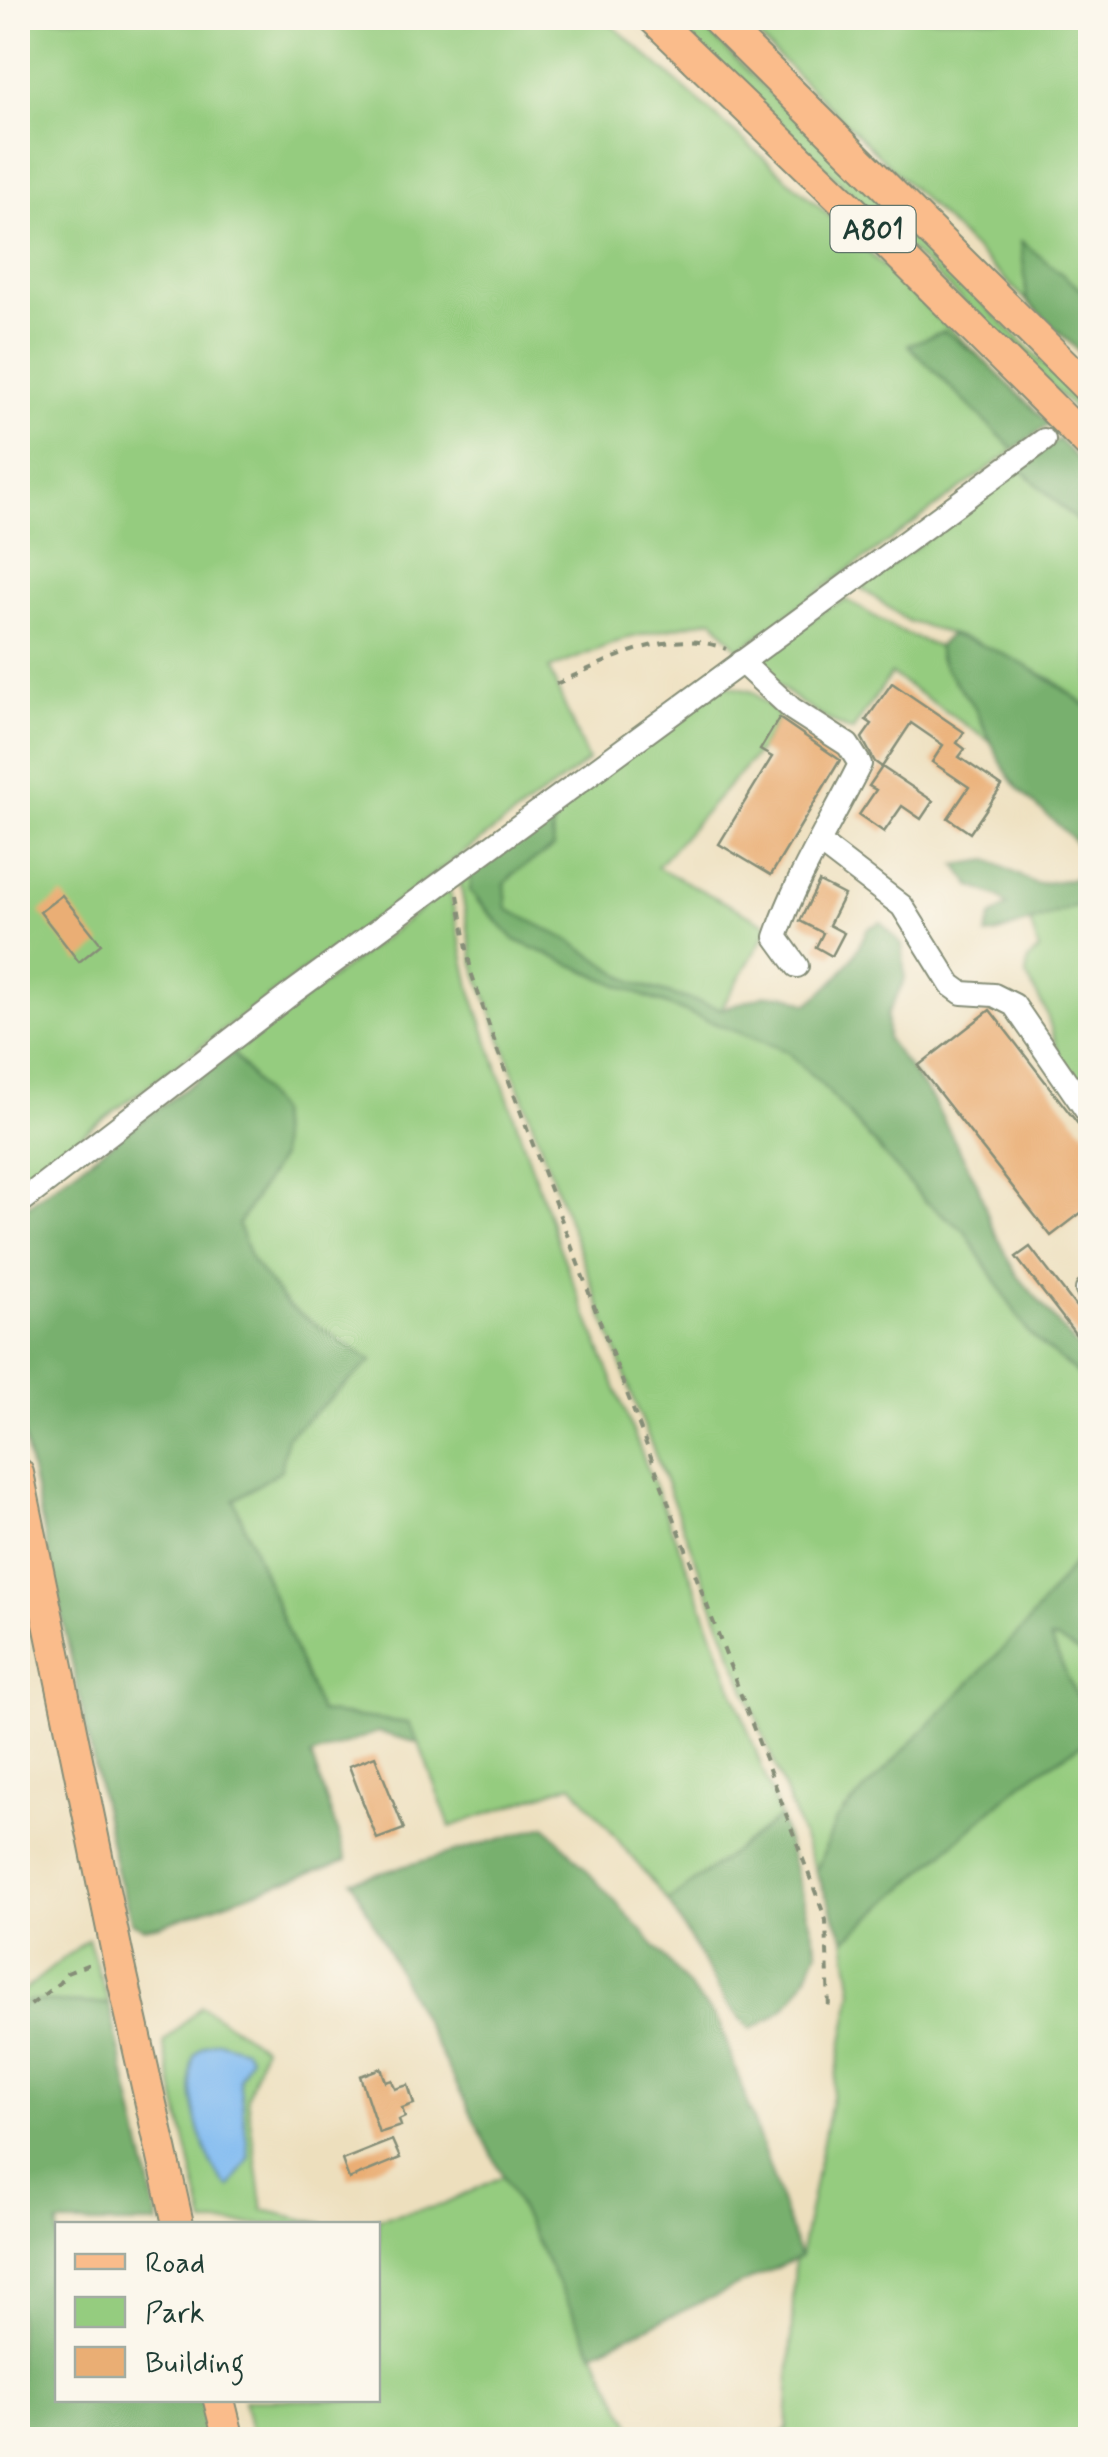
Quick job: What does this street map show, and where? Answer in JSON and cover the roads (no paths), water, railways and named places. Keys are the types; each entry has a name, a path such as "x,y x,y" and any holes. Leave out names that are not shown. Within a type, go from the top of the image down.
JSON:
{"main road":[{"name":"A801","path":"653,18 1090,444"},
{"name":"A801","path":"716,18 1090,390"},
{"path":"18,1472 117,1953 178,2222"},
{"path":"219,2402 228,2440"}],"lane":[{"path":"18,1204 449,878 1044,440"},
{"path":"741,662 792,709 848,745 860,764 789,898 776,938 797,966"},
{"path":"821,844 902,906 951,985 962,993 994,995 1014,1004 1090,1116"}],"water":[{"path":"218,2041 244,2049 250,2056 239,2079 249,2158 230,2188 205,2148 191,2089 195,2055"}]}
